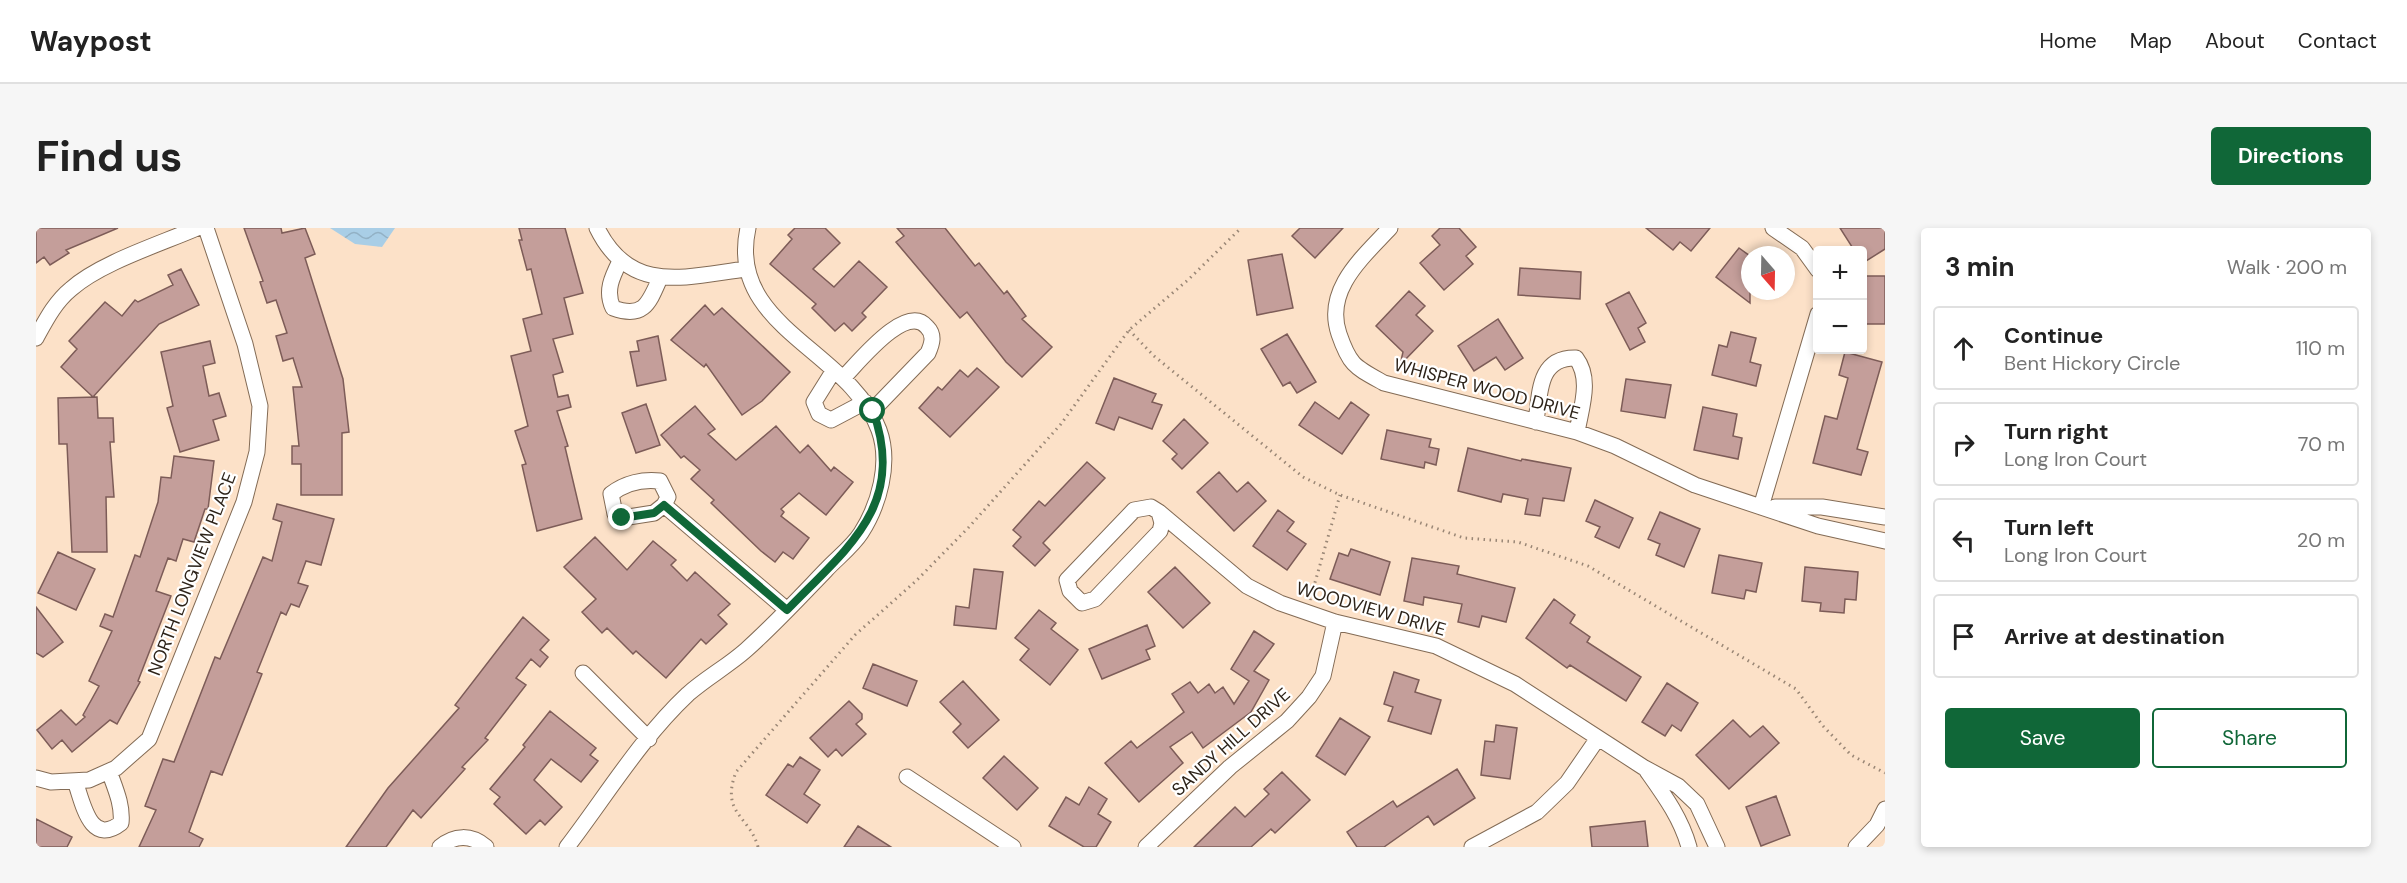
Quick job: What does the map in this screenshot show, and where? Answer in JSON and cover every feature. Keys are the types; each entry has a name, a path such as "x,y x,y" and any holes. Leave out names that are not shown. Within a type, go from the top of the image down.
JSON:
{"street":[{"path":"36,338 52,309 70,289 90,275 197,228"},
{"name":"NORTH LONGVIEW PLACE","path":"36,778 51,782 89,780 109,771 149,739 244,502 257,452 260,406 245,344 206,228"},
{"path":"597,228 607,247 620,261 641,273 660,278 746,268"},
{"path":"567,847 649,739 688,694 745,650 787,610 860,535 877,502 884,468 882,438 869,407 838,374 764,307 753,290 746,268 744,247 748,228"},
{"name":"WHISPER WOOD DRIVE","path":"1390,228 1353,267 1336,299 1334,321 1346,357 1357,368 1384,383 1577,432 1615,446 1695,485 1818,526 1885,541"},
{"path":"1773,228 1802,248 1813,263"},
{"path":"620,261 611,279 609,299 613,308 626,312 637,312 646,306 660,278"},
{"path":"911,319 922,321 930,330 933,340 928,353 869,407 831,420 819,414 814,402 838,374 897,324 911,319"},
{"path":"1761,507 1813,331"},
{"path":"1536,422 1542,382 1550,365 1563,358 1576,358 1582,366 1585,381 1577,432"},
{"path":"664,505 787,610"},
{"path":"1151,507 1159,512 1162,523 1160,531 1095,599 1083,603 1074,597 1067,580 1102,541 1134,510 1151,507"},
{"name":"WHISPER WOOD DRIVE","path":"1761,507 1822,507 1885,517"},
{"name":"WOODVIEW DRIVE","path":"1159,512 1247,586 1306,613 1436,646 1515,684 1643,767 1678,786 1697,804 1717,847"},
{"name":"SANDY HILL DRIVE","path":"1146,847 1309,697 1323,676 1335,622"},
{"path":"583,673 649,739"},
{"path":"1472,847 1537,812 1567,783 1598,738"},
{"name":"WOODVIEW DRIVE","path":"1643,767 1668,800 1685,831 1689,847"},
{"path":"75,781 90,822 97,829 105,831 113,829 121,823 121,812 109,771"},
{"path":"907,777 1013,847"},
{"path":"1856,847 1877,825 1885,809"},
{"path":"440,847 449,839 463,837 486,847"}],"path":[{"path":"758,847 755,836 739,819 732,798 731,785 736,772 855,635 916,581 969,527 1061,424 1129,330 1189,279 1241,228"},
{"path":"1129,330 1154,356 1303,477 1340,495 1464,538 1518,542 1587,566 1796,690 1823,726 1851,755 1885,773"},
{"path":"1306,613 1340,495"}],"water":[{"path":"330,228 395,228 382,247 355,244"}],"building":[{"path":"36,228 118,228 66,250 69,253 50,265 44,257 36,263"},
{"path":"244,228 281,228 282,233 305,228 315,254 305,258 343,379 349,432 342,433 342,495 301,495 301,464 292,464 292,446 299,446 293,387 302,387 293,358 283,361 276,336 287,333 276,300 267,303 260,282 263,281"},
{"path":"519,228 565,228 583,293 564,298 573,334 553,339 563,372 553,375 558,397 568,395 571,407 557,411 568,446 565,447 582,519 537,531 522,465 526,464 515,431 528,426 511,356 531,351 523,319 542,314 531,269 527,270 519,240 522,240"},
{"path":"795,228 825,228 840,243 813,269 834,287 859,261 887,287 862,313 866,317 852,331 844,323 835,331 812,308 816,304 770,264 792,239 788,235"},
{"path":"897,228 945,228 975,266 979,263 1004,294 1007,291 1026,316 1022,319 1052,347 1022,377 1006,362 967,312 960,318 896,242 904,236"},
{"path":"1300,228 1343,228 1315,258 1292,236"},
{"path":"1440,228 1459,228 1476,247 1466,256 1473,264 1444,290 1420,263 1440,245 1432,236"},
{"path":"1646,228 1710,228 1691,251 1680,242 1673,250"},
{"path":"1840,228 1885,228 1885,249 1867,260 1867,246 1851,246"},
{"path":"1739,248 1741,249 1741,296 1716,277"},
{"path":"1282,254 1293,308 1257,315 1248,260"},
{"path":"1520,268 1581,272 1580,299 1518,295"},
{"path":"181,269 199,305 159,324 93,397 61,367 77,349 69,341 105,302 122,316 135,300 138,302 173,285 168,275"},
{"path":"1867,276 1885,276 1885,324 1867,324"},
{"path":"1409,291 1425,306 1416,315 1433,331 1400,365 1403,352 1376,326"},
{"path":"1629,292 1646,323 1638,328 1645,342 1630,350 1606,304"},
{"path":"705,305 714,315 722,308 790,372 762,401 742,415 706,364 704,367 671,340"},
{"path":"1498,319 1523,358 1505,370 1496,357 1474,371 1458,346"},
{"path":"1731,332 1756,338 1750,362 1761,365 1756,386 1712,375 1719,345 1727,347"},
{"path":"1287,334 1316,382 1297,393 1290,382 1283,386 1261,349"},
{"path":"658,336 666,380 637,386 630,352 639,351 637,341"},
{"path":"210,341 215,363 203,366 209,396 219,393 226,416 213,420 219,440 180,452 167,408 173,406 161,352"},
{"path":"1844,354 1882,362 1857,449 1868,452 1861,475 1813,463 1825,416 1837,419 1848,378 1839,375"},
{"path":"977,368 999,387 950,437 919,408 938,387 942,390 960,370 968,377"},
{"path":"1114,378 1156,394 1152,402 1162,405 1152,429 1119,417 1114,430 1096,423"},
{"path":"1626,379 1671,385 1665,418 1621,411"},
{"path":"97,397 98,418 113,418 114,442 110,442 114,497 106,497 107,552 72,552 67,444 59,444 58,398"},
{"path":"1315,402 1339,419 1351,402 1369,415 1342,454 1299,425"},
{"path":"646,404 660,445 636,453 622,413"},
{"path":"695,406 715,429 708,434 736,460 776,426 800,453 808,445 831,471 834,467 853,482 826,515 799,493 781,509 784,512 781,516 809,538 793,559 783,552 775,562 761,551 711,503 714,500 691,479 700,470 684,456 681,458 661,435"},
{"path":"1703,407 1737,414 1733,436 1742,438 1738,459 1694,450"},
{"path":"1184,419 1208,443 1182,469 1172,459 1177,454 1163,441"},
{"path":"1387,430 1431,439 1429,447 1439,449 1436,465 1425,462 1424,468 1381,459"},
{"path":"1468,448 1521,461 1522,459 1571,468 1564,501 1543,498 1540,516 1525,514 1528,499 1503,494 1501,502 1458,491"},
{"path":"174,456 214,461 208,509 205,509 194,542 183,539 176,561 168,558 156,591 171,596 138,681 140,682 117,724 110,720 72,752 62,740 52,749 37,730 61,710 76,725 85,717 83,715 99,686 89,681 112,631 100,626 105,614 113,617 135,555 140,557 158,502 161,477 171,478"},
{"path":"1087,462 1105,478 1043,543 1050,550 1035,566 1013,546 1021,537 1013,530 1039,501 1045,506"},
{"path":"1219,472 1237,492 1248,482 1266,501 1234,531 1197,492"},
{"path":"1595,500 1633,518 1619,548 1595,537 1600,527 1586,521"},
{"path":"277,504 334,519 321,565 306,561 298,583 308,586 299,607 291,604 286,615 281,612 257,672 262,674 222,775 211,771 189,832 203,839 199,847 139,847 156,810 145,806 163,759 174,762 215,657 220,659 263,557 272,561 282,522 273,519"},
{"path":"1278,510 1294,522 1287,531 1306,544 1287,570 1253,546"},
{"path":"1660,512 1700,529 1684,567 1656,555 1660,544 1648,539"},
{"path":"595,537 627,570 653,541 676,560 671,565 687,581 695,572 730,604 718,615 727,624 706,644 701,639 666,678 636,651 633,654 607,628 602,633 582,612 596,599 564,567"},
{"path":"1351,549 1390,562 1380,595 1330,579 1339,553 1348,556"},
{"path":"58,552 95,569 76,610 38,593"},
{"path":"1719,555 1762,563 1756,592 1746,590 1744,599 1712,593"},
{"path":"1412,558 1459,566 1457,574 1515,588 1506,622 1482,616 1479,627 1458,622 1462,604 1424,597 1423,605 1404,601"},
{"path":"1175,567 1210,603 1183,628 1148,592"},
{"path":"1805,567 1858,572 1856,600 1845,599 1844,613 1820,611 1821,603 1802,601"},
{"path":"974,569 1003,572 996,629 954,625 956,606 969,608"},
{"path":"1554,599 1575,615 1570,623 1590,637 1587,642 1641,677 1626,701 1570,665 1567,668 1526,638"},
{"path":"36,607 63,642 43,657 36,653"},
{"path":"1039,610 1056,623 1051,629 1078,650 1050,685 1020,660 1029,649 1015,638"},
{"path":"523,617 549,640 540,650 548,657 540,667 531,659 516,678 526,685 485,738 488,740 462,767 465,769 421,818 413,810 386,847 346,847 388,788 459,708 455,705"},
{"path":"1147,625 1155,646 1146,650 1150,659 1102,679 1089,649"},
{"path":"1254,631 1274,644 1254,671 1269,680 1251,712 1203,748 1192,732 1170,747 1183,763 1139,802 1105,763 1131,741 1137,748 1184,712 1172,694 1190,682 1198,693 1209,684 1215,693 1223,687 1234,704 1249,681 1231,669"},
{"path":"873,664 917,681 907,706 863,688"},
{"path":"1394,672 1419,680 1415,692 1441,700 1431,734 1388,721 1393,707 1384,704"},
{"path":"963,681 999,720 968,748 953,732 961,724 940,702"},
{"path":"1667,683 1698,703 1681,731 1672,725 1665,736 1642,722"},
{"path":"849,701 862,714 862,719 856,724 866,734 842,756 836,749 828,757 810,738"},
{"path":"550,711 596,748 590,755 598,761 581,782 551,759 534,780 562,807 545,825 540,820 526,834 494,804 500,797 490,789 525,747 523,745"},
{"path":"1340,718 1370,737 1345,775 1316,756"},
{"path":"1733,720 1750,737 1763,726 1779,743 1729,789 1696,755"},
{"path":"1496,725 1517,728 1510,779 1481,775 1485,741 1494,742"},
{"path":"1004,756 1038,788 1017,810 983,778"},
{"path":"800,757 820,770 804,794 820,805 807,823 766,795 788,764 793,767"},
{"path":"1457,769 1475,798 1434,825 1428,816 1384,847 1357,847 1347,832 1393,801 1397,807"},
{"path":"1282,772 1310,800 1275,833 1271,829 1251,847 1194,847 1235,807 1245,817 1269,794 1264,789"},
{"path":"1089,787 1107,799 1098,814 1111,822 1096,847 1084,847 1049,826 1066,797 1079,805"},
{"path":"1776,796 1790,835 1761,846 1746,807"},
{"path":"36,819 72,837 67,847 36,847"},
{"path":"1645,821 1648,847 1592,847 1590,827"},
{"path":"858,826 891,847 844,847"}],"route":[{"path":"622,518 654,513 664,505 787,610 860,535 877,502 884,468 882,438 873,411"}]}
